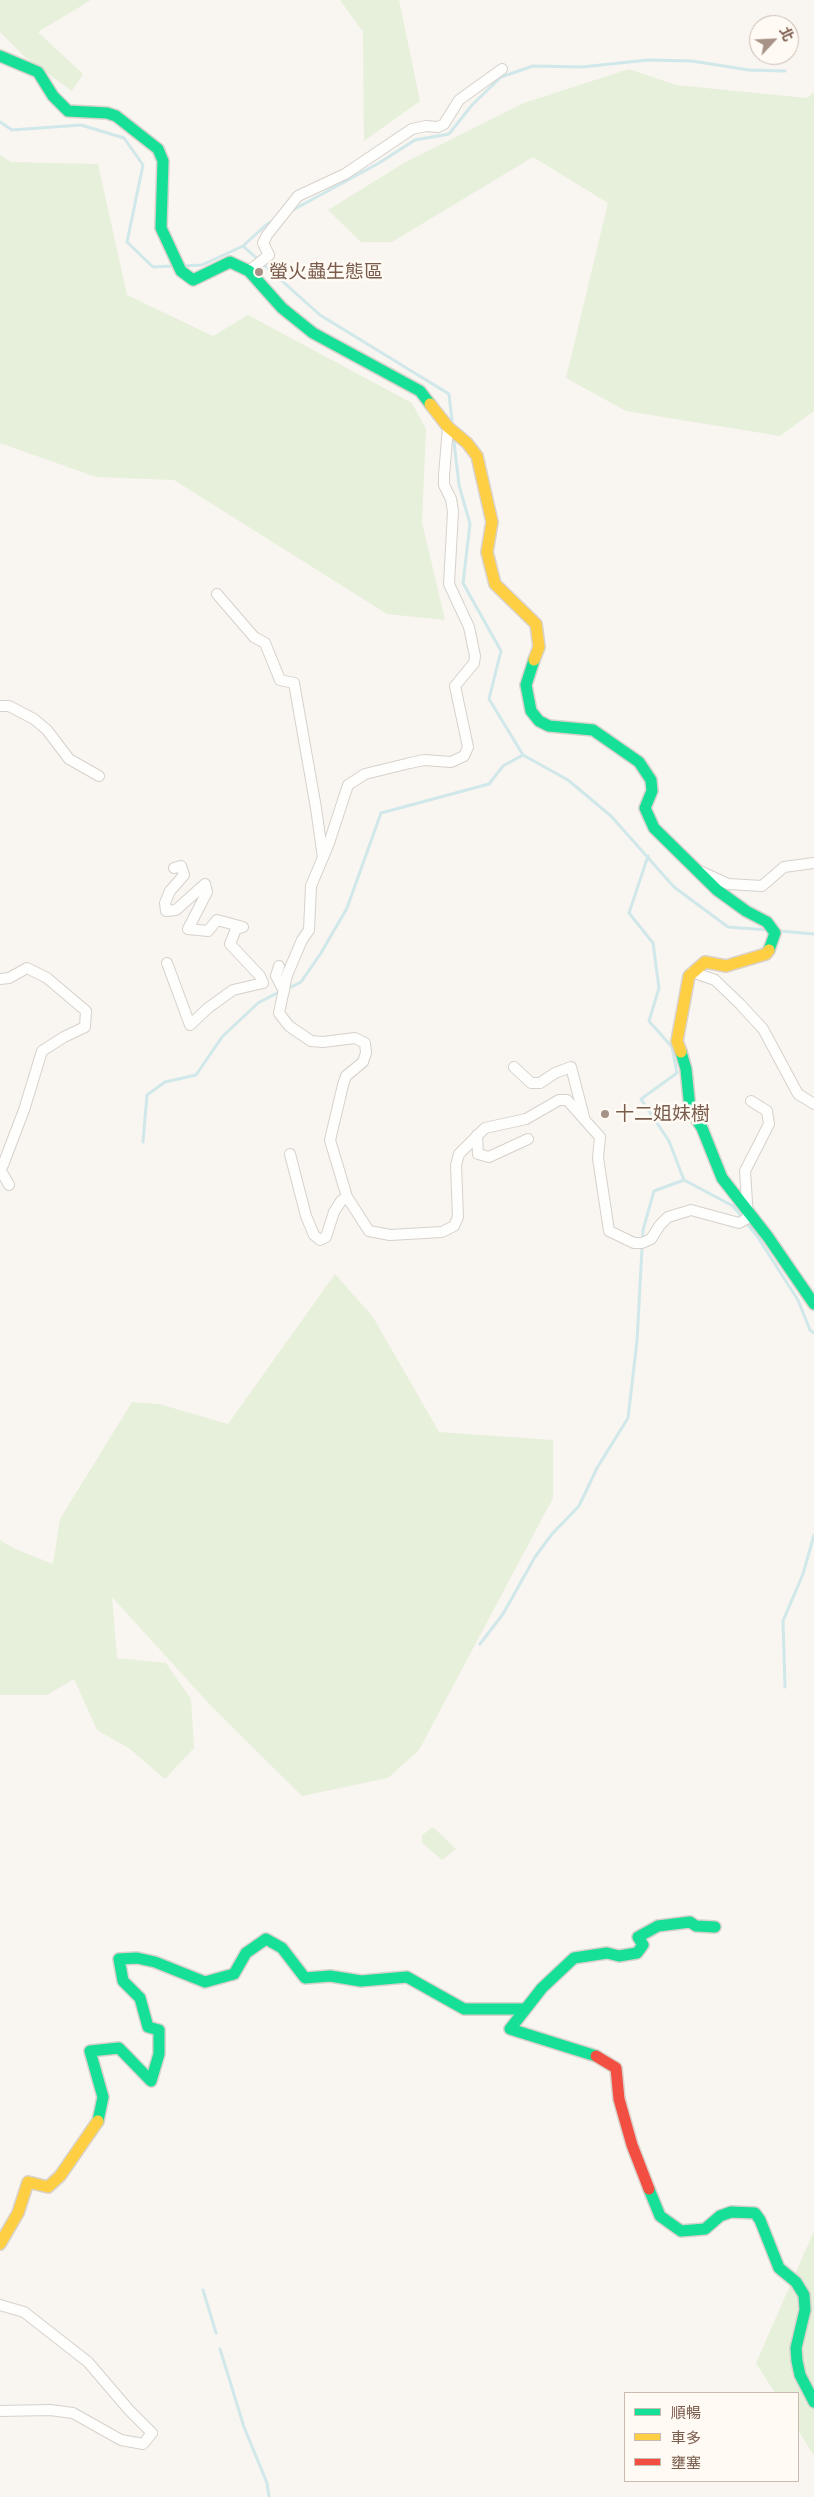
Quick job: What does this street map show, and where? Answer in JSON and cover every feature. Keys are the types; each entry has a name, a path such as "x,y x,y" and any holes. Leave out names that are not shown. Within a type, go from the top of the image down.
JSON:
{"street":[{"path":"0,56 38,72 54,96 68,111 116,116 158,149 164,160 161,228 181,272 192,280 230,262 250,271 282,308 312,333 420,391 448,427 467,443 477,456 492,522 487,552 495,584 536,624 539,647 526,684 531,710 539,721 550,726 593,730 638,762 651,780 652,790 645,808 654,828 717,890 772,928 771,948 766,954 726,966 705,962 692,972 687,985 677,1041 686,1069 690,1109 702,1128 722,1178 749,1211 814,1304"},
{"path":"250,271 269,255 263,244 267,235 298,196 345,174 412,129 426,126 438,127 444,124 460,100 502,69"},
{"path":"448,427 444,485 451,499 453,512 449,584 469,627 475,656 474,663 455,686 468,747 464,756 451,762 424,760 410,763 365,774 348,785 323,859 311,886 308,930 288,974 279,1014 282,1019 311,1041 323,1042 355,1038 365,1043 366,1053 362,1062 346,1076 330,1140 347,1197 369,1231 390,1235 442,1232 454,1226 458,1217 456,1165 459,1154 485,1128 526,1119 559,1100 567,1100 600,1137 598,1158 609,1231 634,1244 642,1243 651,1239 660,1224 668,1217 691,1210 739,1222 748,1218 749,1211 745,1171 769,1124 767,1111 751,1101"},
{"path":"217,594 254,637 266,642 280,680 294,683 323,859"},
{"path":"0,706 9,706 34,719 47,730 69,759 99,776"},
{"path":"696,869 728,884 762,886 784,867 814,863"},
{"path":"174,868 182,866 184,874 170,891 165,903 166,911 176,910 206,884 207,892 188,929 208,931 217,920 243,927 236,930 230,944 260,976 263,983"},
{"path":"167,963 190,1025 232,990 263,983 284,991"},
{"path":"279,966 276,976 284,991"},
{"path":"0,978 9,978 27,968 47,978 86,1011 85,1027 64,1037 42,1051 24,1110 3,1165 0,1168 9,1185"},
{"path":"692,972 715,980 740,1004 763,1029 798,1094 814,1104"},
{"path":"514,1067 531,1083 540,1082 555,1073 571,1067 585,1120"},
{"path":"477,1135 478,1154 488,1157 528,1139"},
{"path":"290,1154 306,1216 314,1234 320,1240 326,1237 334,1212 341,1201 347,1197"},
{"path":"715,1927 696,1926 690,1922 658,1926 638,1937 643,1945 637,1953 619,1956 607,1953 574,1958 542,1988 510,2029 556,2045 591,2053 616,2068 619,2099 632,2145 660,2216 681,2231 704,2228 720,2216 731,2212 755,2213 760,2220 779,2268 796,2282 804,2295 805,2310 796,2348 796,2360 800,2376 814,2402"},
{"path":"0,2244 18,2214 28,2182 48,2187 54,2182 100,2118 103,2097 90,2051 119,2048 151,2081 159,2054 159,2030 148,2027 140,1998 123,1981 119,1959 137,1958 155,1962 205,1982 234,1974 246,1953 266,1939 282,1948 306,1978 330,1976 361,1981 406,1977 464,2009 525,2009"},
{"path":"0,2306 24,2312 88,2362 129,2410 152,2433 143,2444 122,2440 73,2414 50,2410 0,2411"}],"green space":[{"path":"0,0 91,0 38,32 83,74 72,91 25,57 0,32"},
{"path":"340,0 399,0 420,101 364,141 363,32"},
{"path":"629,69 676,85 807,98 814,92 814,411 780,436 626,411 566,378 608,203 533,157 392,242 361,242 328,210 404,163 524,103"},
{"path":"0,155 11,162 98,164 127,295 213,336 248,315 412,403 426,429 422,522 445,620 387,614 174,480 96,477 0,443"},
{"path":"335,1274 373,1317 439,1432 553,1440 553,1498 419,1750 388,1778 302,1796 212,1707 112,1597 117,1658 166,1663 191,1699 194,1748 165,1779 130,1749 97,1730 74,1679 47,1695 0,1695 0,1540 15,1549 53,1564 60,1519 132,1402 159,1404 228,1424"},
{"path":"433,1827 456,1849 442,1860 422,1843 422,1835"},
{"path":"814,2231 814,2456 799,2432 799,2392 774,2392 756,2363"}],"waterway":[{"path":"291,211 379,163 415,140 449,134 472,105 501,77 533,66 582,67 648,60 692,61 749,70 785,71"},
{"path":"0,122 12,130 81,125 124,138 143,165 127,242 153,267 173,266"},
{"path":"243,246 274,220"},
{"path":"182,266 202,265 243,246 320,315 449,394 452,421"},
{"path":"454,442 459,485 470,524 463,583 501,651 489,699 523,755 568,780 611,816 674,887 728,927 769,930"},
{"path":"287,989 301,982 321,953 347,908 381,813 489,784 503,766 523,755"},
{"path":"480,1644 503,1614 535,1557 552,1534 579,1506 597,1468 628,1418 637,1341 643,1230 654,1191 684,1180 669,1141 641,1099 677,1073 672,1047 649,1021 659,988 653,943 629,913 648,856"},
{"path":"780,931 814,934"},
{"path":"143,1142 147,1095 165,1082 196,1075 222,1037 258,1003 281,991"},
{"path":"684,1180 733,1206 757,1236 798,1300 810,1330 814,1333"},
{"path":"785,1687 783,1621 803,1574 814,1535"},
{"path":"203,2290 216,2333"},
{"path":"220,2349 244,2427 267,2483 269,2497"}],"traffic: fast":[{"path":"0,56 38,72 53,96 68,111 107,113 116,116 158,149 163,161 161,228 181,271 193,280 230,262 249,271 282,308 313,333 420,391 430,404"},
{"path":"534,660 526,685 531,711 539,721 549,726 593,730 639,762 651,780 652,791 645,808 654,828 717,890 746,911 767,922 775,933 769,950"},
{"path":"681,1052 686,1069 690,1109 702,1128 722,1178 768,1237 814,1304"},
{"path":"596,2056 510,2029 542,1988 574,1958 607,1953 619,1956 637,1953 643,1945 638,1937 658,1926 690,1922 696,1926 715,1927"},
{"path":"98,2121 103,2097 90,2051 119,2048 151,2081 159,2054 159,2030 148,2027 140,1998 123,1981 119,1959 137,1958 155,1962 205,1982 234,1974 246,1953 266,1939 282,1948 305,1978 330,1976 361,1981 407,1977 464,2009 525,2009"},
{"path":"649,2189 660,2216 681,2231 705,2229 720,2216 731,2212 755,2213 760,2220 779,2268 796,2282 804,2295 805,2310 796,2348 797,2361 800,2375 814,2402"}],"traffic: slow":[{"path":"430,404 448,427 467,443 477,456 492,522 487,552 495,584 536,624 539,647 534,660"},
{"path":"681,1052 677,1041 689,976 705,962 726,966 766,954 769,950"},
{"path":"0,2244 18,2213 28,2182 48,2187 60,2176 98,2121"}],"traffic: jam":[{"path":"596,2056 616,2068 619,2099 632,2145 649,2189"}],"place":[{"name":"螢火蟲生態區","path":"259,272"},
{"name":"十二姐妹樹","path":"605,1114"}]}
